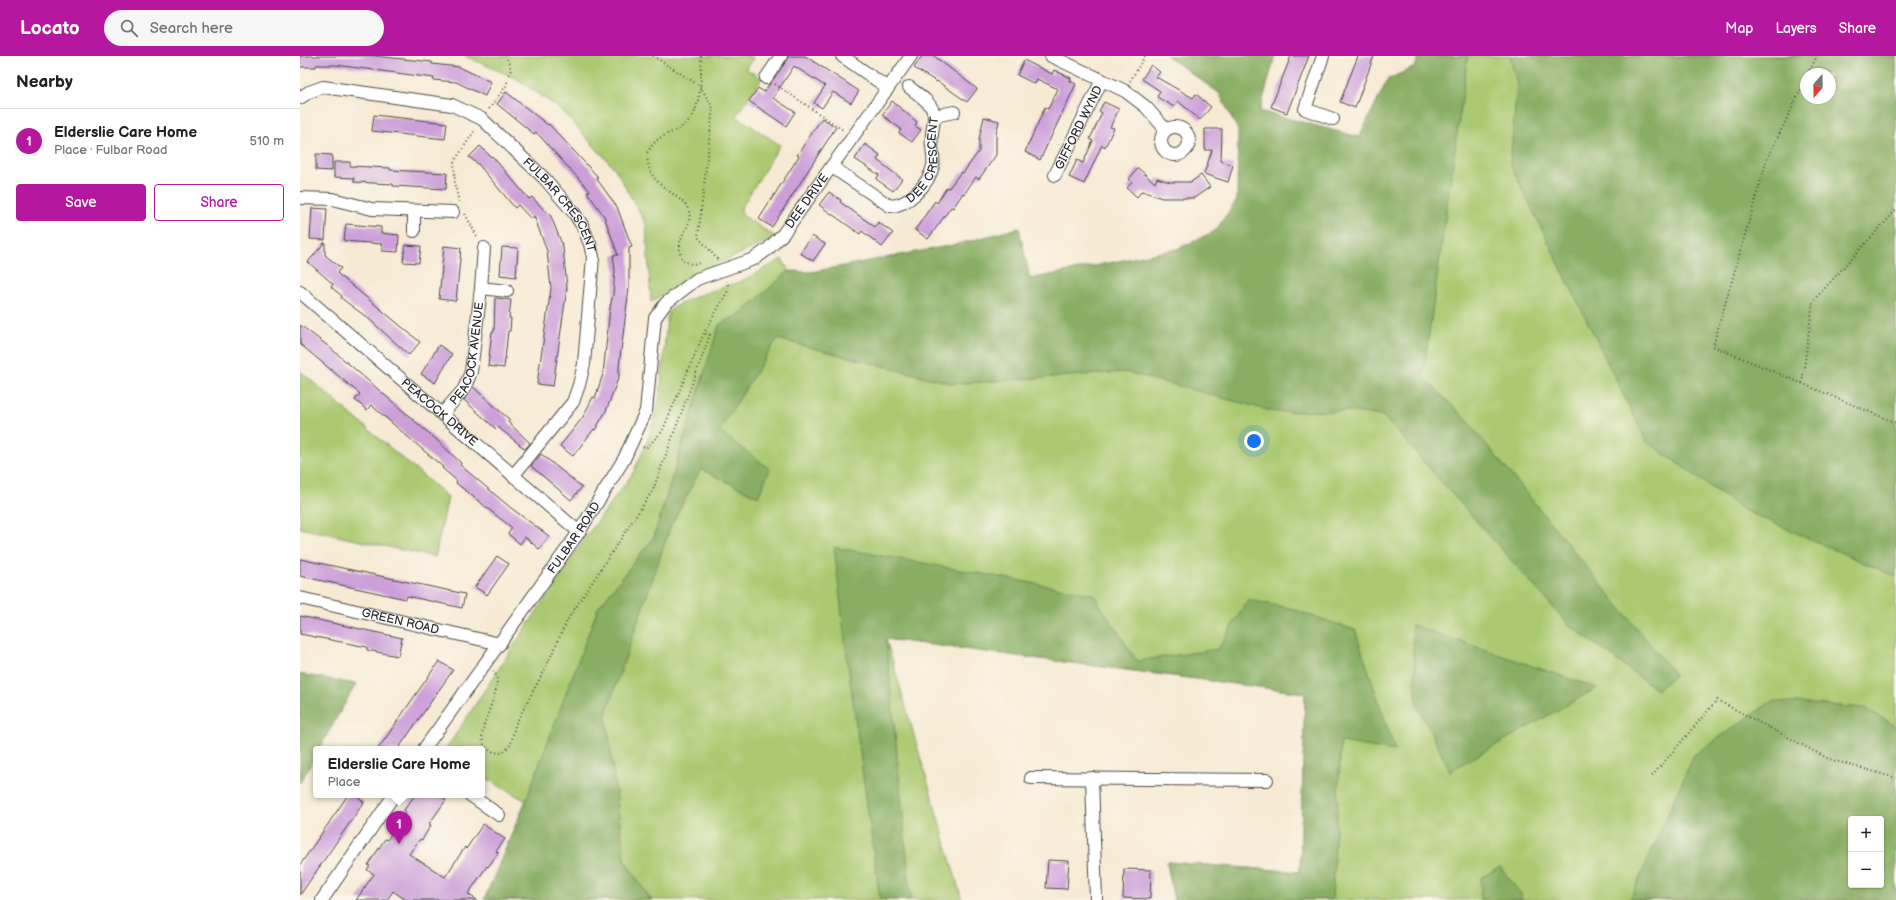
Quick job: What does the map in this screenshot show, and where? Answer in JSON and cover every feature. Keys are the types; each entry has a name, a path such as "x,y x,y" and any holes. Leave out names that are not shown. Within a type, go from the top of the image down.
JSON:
{"street":[{"path":"766,78 781,56"},
{"path":"842,56 888,88"},
{"name":"DEE DRIVE","path":"666,303 697,279 754,258 768,249 783,234 911,56"},
{"name":"GIFFORD WYND","path":"1051,56 1125,91 1146,107 1166,130"},
{"path":"1323,56 1305,108 1333,119"},
{"name":"GIFFORD WYND","path":"1054,175 1102,80"},
{"name":"FULBAR CRESCENT","path":"300,98 309,92 323,87 452,105 482,119 545,179 574,214 587,235 593,256 584,364 573,402 513,476"},
{"name":"DEE CRESCENT","path":"832,167 890,206 902,204 916,192 930,175 933,159 931,141 934,116 928,103 909,87"},
{"path":"934,116 954,112"},
{"path":"300,198 332,199 372,209 453,212"},
{"path":"414,211 414,231"},
{"name":"PEACOCK AVENUE","path":"443,413 464,389 468,380 474,353 484,248"},
{"name":"PEACOCK AVENUE","path":"481,288 507,291"},
{"name":"PEACOCK DRIVE","path":"300,292 443,413 513,476 579,532"},
{"name":"FULBAR ROAD","path":"426,746 579,532 633,442 646,411 655,318 666,303"},
{"name":"GREEN ROAD","path":"300,598 500,644"},
{"path":"1031,778 1267,780"},
{"path":"1092,778 1096,900"},
{"path":"322,900 392,798"},
{"path":"474,798 499,815"}],"path":[{"path":"484,248 461,208 455,185 454,162 506,86 511,69 506,56"},
{"path":"633,442 646,448 662,432 704,333 729,289 726,269 698,237 712,108 700,86 653,56"},
{"path":"701,56 700,86 694,115 686,124 653,142 647,153 647,163 650,173 656,181 686,204 689,211 689,222 679,242 679,251 683,261 692,264 705,263"},
{"path":"1132,78 1145,56"},
{"path":"1811,68 1817,56"},
{"path":"766,78 854,137"},
{"path":"1800,91 1767,159 1713,346 1896,423"},
{"path":"1802,383 1812,301 1896,210"},
{"path":"485,664 495,672 497,681 482,734 485,746 493,752 503,753 511,744 516,724 545,669 568,619 653,490 710,335 704,333"},
{"path":"1652,776 1717,700 1829,759 1896,778"}],"green space":[{"path":"465,56 750,56 753,58 746,69 762,78 736,116 780,145 741,208 742,215 776,237 696,274 651,302 646,224 616,170 560,109 517,79"},
{"path":"1167,56 1275,56 1260,111 1359,137 1388,79 1415,67 1419,56 1468,56 1423,377 1464,417 1675,675 1657,690 1568,624 1383,416 1346,411 1275,412 1126,372 953,384 777,339 719,431 770,469 758,497 701,469 671,525 606,714 625,861 651,900 484,900 526,800 598,608 654,537 719,325 741,313 789,271 811,272 958,244 1019,228 1030,279 1177,249 1215,231 1237,200 1238,130 1219,93"},
{"path":"1430,56 1896,56 1896,900 1174,900 1167,862 1300,872 1305,693 886,639 962,900 491,900 758,331 1318,348"},
{"path":"1510,56 1896,56 1896,577 1742,509 1646,441 1510,164 1517,86"},
{"path":"782,259 789,271 741,313 719,325 654,537 598,608 526,801 485,778 485,746 448,746 585,538 633,473 649,437 660,396 667,318 670,310 699,295 742,281"},
{"path":"300,371 448,497 435,557 300,528"},
{"path":"834,547 1093,594 1137,661 1218,649 1248,600 1289,608 1355,630 1395,751 1341,742 1332,900 1174,900 1167,862 1300,872 1305,693 886,639 911,900 880,900 847,658"},
{"path":"1412,625 1597,688 1450,771 1417,705"},
{"path":"300,674 356,684 321,746 313,746 313,760 300,783"},
{"path":"1772,701 1865,708 1896,726 1896,900 1630,900 1694,755"},
{"path":"1500,867 1521,894 1521,900 1480,900 1481,878"}],"building":[{"path":"300,56 374,56 432,62 432,64 459,67 491,82 485,96 456,82 433,80 434,78 336,65 300,67"},
{"path":"788,56 805,56 859,91 851,103 833,92 822,108 814,103 825,86 794,66 773,98 795,112 786,126 749,101 758,88 764,92 787,60"},
{"path":"922,56 934,56 977,89 967,102 937,81 914,68"},
{"path":"1291,56 1309,56 1287,113 1271,107"},
{"path":"1358,56 1374,56 1355,108 1340,102"},
{"path":"1024,60 1052,74 1054,70 1071,78 1070,81 1076,84 1040,160 1025,152 1045,107 1048,109 1058,89 1037,79 1035,84 1017,75"},
{"path":"1151,65 1160,72 1156,77 1193,98 1196,94 1211,107 1200,120 1178,101 1174,107 1157,97 1160,91 1142,79"},
{"path":"506,92 548,125 549,124 598,177 596,178 617,207 632,247 629,248 629,288 619,376 606,411 595,430 594,429 573,456 560,446 583,417 593,397 595,398 603,374 610,308 613,294 615,270 613,255 618,255 604,216 587,192 590,191 536,132 534,134 497,104"},
{"path":"892,101 917,122 915,126 921,130 912,142 899,133 901,129 882,115"},
{"path":"1104,102 1119,109 1110,127 1114,128 1105,147 1102,145 1084,184 1069,177 1077,160 1083,163 1093,141 1090,139 1102,113 1099,111"},
{"path":"374,115 447,123 445,139 372,131"},
{"path":"984,117 999,121 996,134 996,155 979,179 976,177 953,208 951,207 928,239 915,230 935,201 937,203 947,187 949,188 961,172 963,173 979,151 979,139"},
{"path":"822,118 836,127 772,227 759,219 799,156 797,155"},
{"path":"1205,129 1222,129 1221,161 1233,165 1228,182 1204,174 1212,150 1205,150"},
{"path":"865,144 880,155 877,160 902,179 893,191 876,179 879,175 855,159"},
{"path":"480,146 491,157 492,156 529,199 532,197 548,214 550,214 563,247 567,288 553,386 537,384 551,288 547,251 534,216 531,219 518,205 515,208 479,165 469,157"},
{"path":"316,154 332,155 332,171 316,170"},
{"path":"334,162 350,162 350,166 390,168 390,170 447,173 446,189 354,182 354,178 334,177"},
{"path":"1138,168 1155,183 1157,178 1170,182 1191,182 1201,175 1210,187 1194,198 1162,198 1142,191 1137,197 1127,188 1132,182 1129,179"},
{"path":"829,192 841,200 840,202 875,227 878,222 893,233 882,247 862,231 860,234 819,205"},
{"path":"312,208 327,209 325,240 310,239"},
{"path":"346,224 381,227 381,233 399,235 398,252 382,251 382,244 344,241"},
{"path":"812,236 825,244 813,261 800,253"},
{"path":"325,242 325,255 341,268 337,273 420,342 409,355 369,319 341,298 342,296 331,287 333,284 308,262"},
{"path":"405,245 421,246 419,263 403,262"},
{"path":"444,246 461,248 456,301 439,299"},
{"path":"502,247 518,248 516,277 500,275"},
{"path":"495,298 511,300 509,318 511,318 510,331 508,331 504,368 488,366 492,332 494,332"},
{"path":"300,325 328,346 439,442 461,463 460,465 511,508 549,536 539,549 525,537 520,544 508,534 512,528 456,483 457,481 442,468 443,467 371,405 367,410 355,400 360,394 300,344"},
{"path":"439,345 452,354 435,383 421,374"},
{"path":"473,387 510,420 508,422 530,443 525,449 498,427 496,429 464,400"},
{"path":"541,454 582,487 571,500 531,466"},
{"path":"497,556 509,564 487,595 475,587"},
{"path":"300,559 465,594 462,608 407,596 406,599 300,576"},
{"path":"300,616 402,638 398,656 367,650 367,647 300,634"},
{"path":"439,661 453,670 400,746 380,746"},
{"path":"346,798 358,798 364,802 300,895 300,865"},
{"path":"413,798 443,798 446,800 429,824 431,825 422,840 420,839 409,854 445,877 465,847 466,849 483,824 505,839 496,851 498,853 488,867 487,866 468,894 477,900 406,900 393,891 387,900 356,900 374,874 367,870 370,866 368,865 385,839 387,840 406,812 404,810"},
{"path":"1048,860 1069,861 1067,889 1046,888"},
{"path":"1124,869 1151,870 1150,899 1123,898"}],"place":[{"name":"Elderslie Care Home","path":"399,844"}]}
